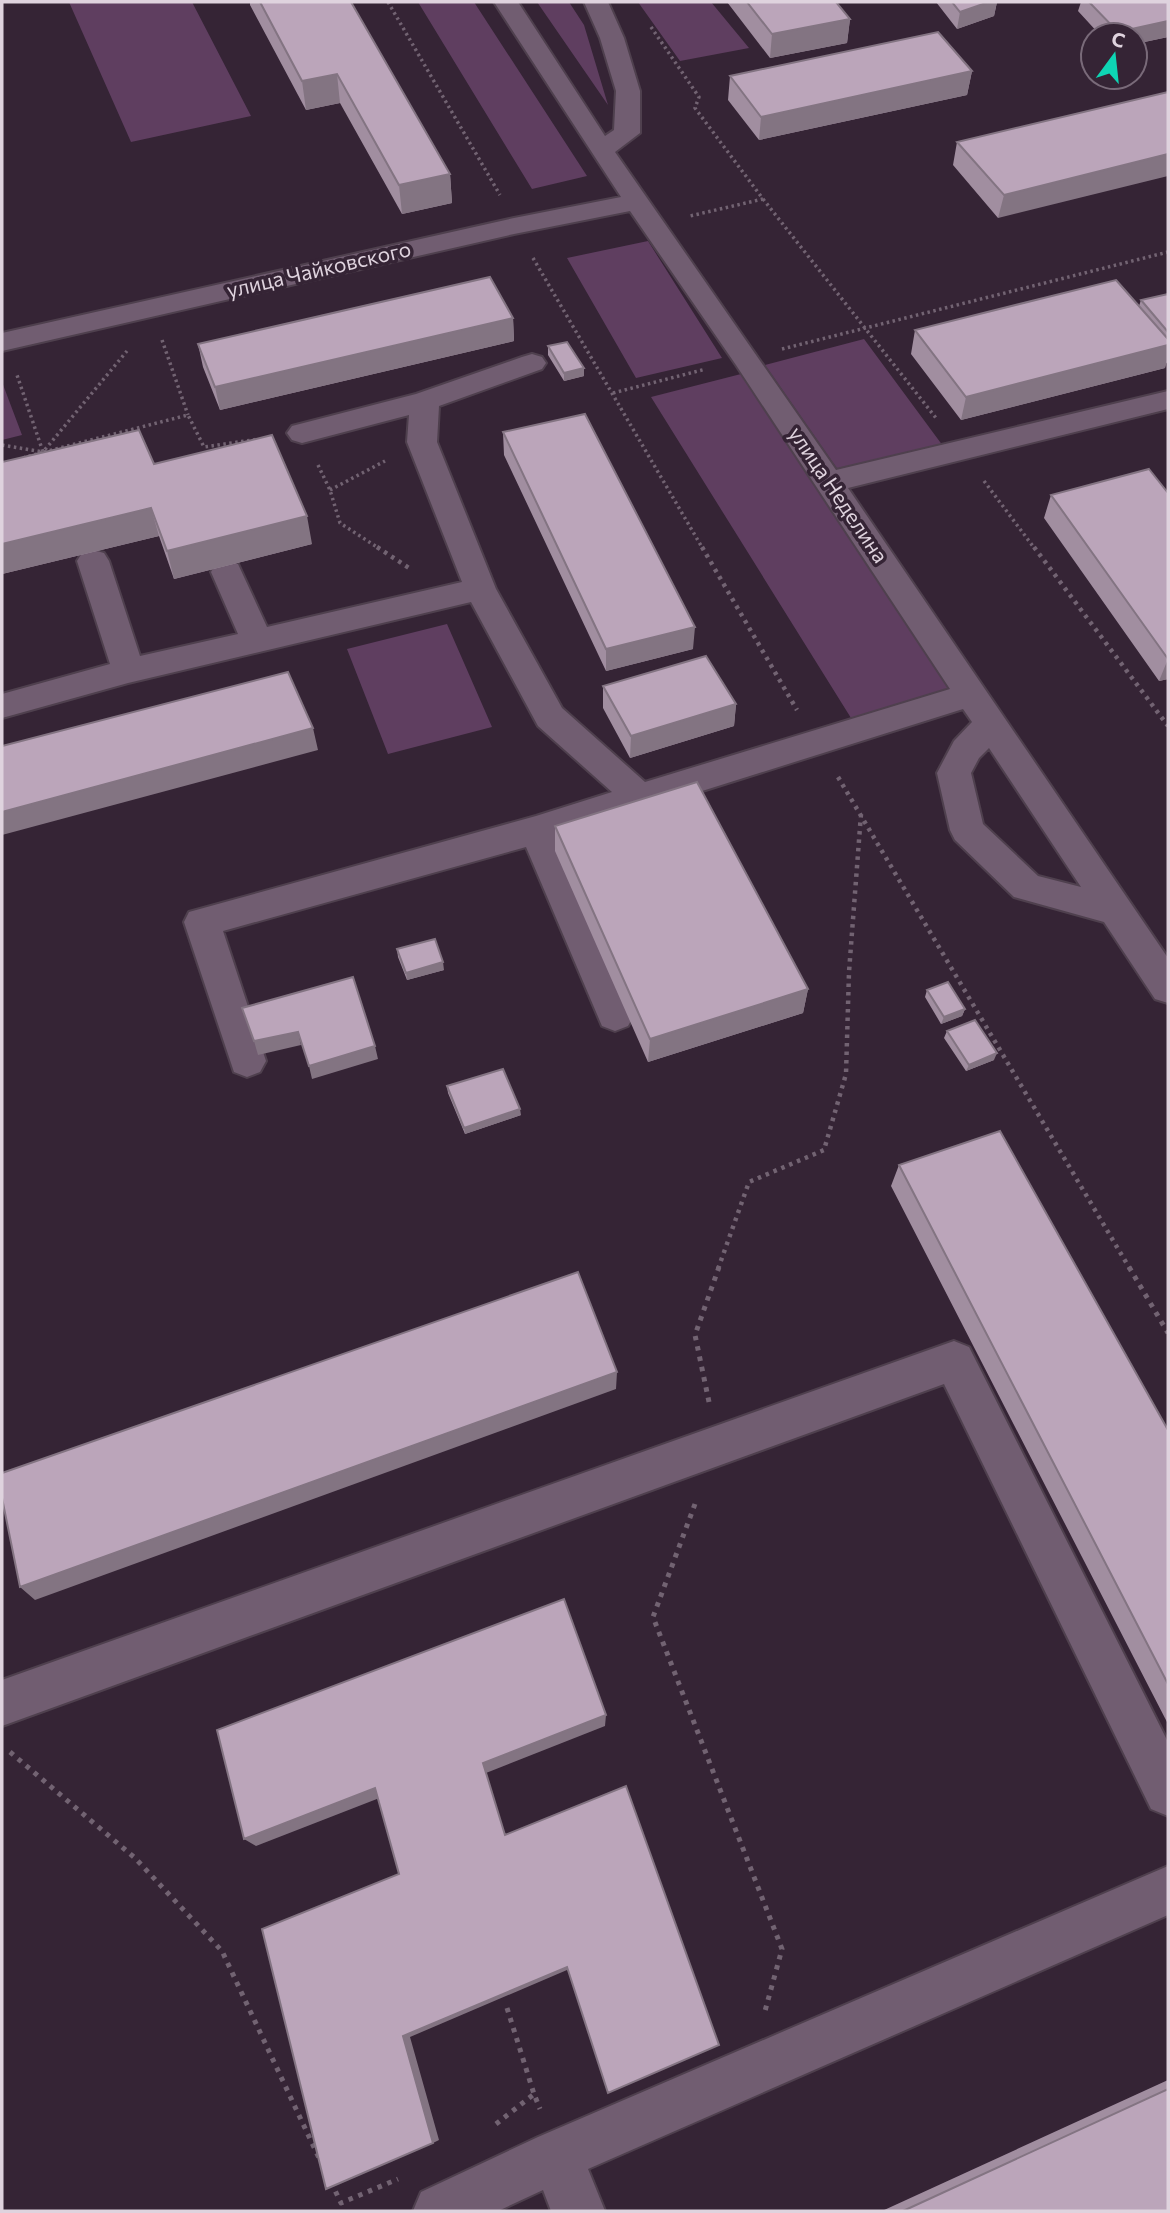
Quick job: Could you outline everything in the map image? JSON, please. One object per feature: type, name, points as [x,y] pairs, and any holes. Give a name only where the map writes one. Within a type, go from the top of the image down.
[{"type":"street","name":"улица Неделина","points":[[506,2],[601,150],[973,694],[1168,988]]},
{"type":"street","points":[[596,2],[612,38],[628,91],[627,133],[601,150]]},
{"type":"street","name":"улица Чайковского","points":[[4,341],[514,226],[645,214]]},
{"type":"street","points":[[302,433],[425,401],[532,363]]},
{"type":"street","points":[[425,401],[422,442],[466,592],[551,717],[640,798]]},
{"type":"street","points":[[829,482],[961,450],[1164,407]]},
{"type":"street","points":[[93,561],[128,671]]},
{"type":"street","points":[[228,572],[258,642]]},
{"type":"street","points":[[2,706],[128,671],[466,592]]},
{"type":"street","points":[[247,1061],[202,922],[536,830],[973,694]]},
{"type":"street","points":[[992,723],[966,750],[954,773],[967,830],[1027,887],[1117,911]]},
{"type":"street","points":[[536,830],[615,1015]]},
{"type":"street","points":[[2,1703],[954,1361],[1168,1792]]},
{"type":"street","points":[[440,2211],[557,2156],[1168,1890]]},
{"type":"street","points":[[557,2156],[578,2211]]},
{"type":"path","points":[[388,2],[507,208],[514,226],[815,741],[862,813],[1168,1333]]},
{"type":"path","points":[[645,19],[699,97],[695,108],[763,199],[961,450],[1168,726]]},
{"type":"path","points":[[645,214],[763,199]]},
{"type":"path","points":[[612,393],[1168,252]]},
{"type":"path","points":[[159,332],[188,415],[204,447],[302,433],[330,490],[340,523],[466,592]]},
{"type":"path","points":[[4,341],[43,452]]},
{"type":"path","points":[[43,452],[130,347]]},
{"type":"path","points":[[12,460],[188,415]]},
{"type":"path","points":[[330,490],[422,442]]},
{"type":"path","points":[[2,445],[43,452]]},
{"type":"path","points":[[2,1744],[135,1858],[222,1951],[323,2165]]},
{"type":"path","points":[[507,2008],[557,2156]]},
{"type":"path","points":[[493,2127],[534,2094]]},
{"type":"path","points":[[329,2178],[341,2203],[401,2178]]},
{"type":"shaded area","points":[[69,2],[192,2],[251,116],[131,142]]},
{"type":"shaded area","points":[[418,2],[474,2],[587,176],[532,189]]},
{"type":"shaded area","points":[[537,2],[569,2],[584,25],[608,105]]},
{"type":"shaded area","points":[[638,2],[711,2],[749,48],[680,61]]},
{"type":"shaded area","points":[[648,241],[722,358],[636,378],[567,258]]},
{"type":"shaded area","points":[[864,339],[943,446],[838,470],[765,365]]},
{"type":"shaded area","points":[[741,374],[952,688],[851,718],[651,397]]},
{"type":"shaded area","points":[[2,382],[22,435],[2,440]]},
{"type":"shaded area","points":[[447,624],[492,727],[388,754],[347,649]]},
{"type":"building","points":[[260,2],[351,2],[450,174],[399,185],[337,74],[302,81]]},
{"type":"building","points":[[747,2],[836,2],[850,19],[772,34]]},
{"type":"building","points":[[952,2],[989,2],[960,12]]},
{"type":"building","points":[[1089,2],[1168,2],[1168,21],[1149,25],[1149,21],[1107,21]]},
{"type":"building","points":[[938,32],[972,71],[761,117],[730,76]]},
{"type":"building","points":[[1168,92],[1168,154],[1004,195],[957,142]]},
{"type":"building","points":[[490,277],[513,318],[215,387],[198,344]]},
{"type":"building","points":[[1116,280],[1168,339],[1168,345],[966,397],[915,330]]},
{"type":"building","points":[[1168,294],[1168,332],[1141,300]]},
{"type":"building","points":[[567,342],[584,368],[564,373],[548,346]]},
{"type":"building","points":[[585,414],[695,627],[606,649],[503,432]]},
{"type":"building","points":[[139,430],[154,464],[272,435],[307,516],[167,551],[151,508],[2,544],[2,462]]},
{"type":"building","points":[[1149,469],[1168,493],[1168,659],[1051,495]]},
{"type":"building","points":[[706,656],[736,704],[631,736],[603,686]]},
{"type":"building","points":[[288,672],[313,728],[2,812],[2,746]]},
{"type":"building","points":[[697,782],[808,989],[650,1039],[555,826]]},
{"type":"building","points":[[435,939],[443,962],[406,973],[397,949]]},
{"type":"building","points":[[353,977],[375,1046],[309,1066],[298,1032],[254,1041],[242,1008]]},
{"type":"building","points":[[948,982],[965,1009],[944,1017],[927,990]]},
{"type":"building","points":[[975,1020],[997,1053],[969,1065],[947,1031]]},
{"type":"building","points":[[503,1069],[520,1109],[464,1128],[447,1086]]},
{"type":"building","points":[[1000,1131],[1168,1430],[1168,1684],[899,1165]]},
{"type":"building","points":[[578,1272],[617,1372],[20,1587],[2,1498],[2,1473]]},
{"type":"building","points":[[564,1599],[606,1715],[483,1763],[505,1835],[626,1786],[719,2045],[608,2093],[567,1967],[403,2036],[433,2143],[326,2189],[262,1929],[399,1874],[375,1788],[244,1839],[217,1730]]},
{"type":"building","points":[[1168,2089],[1168,2211],[903,2211]]}]
